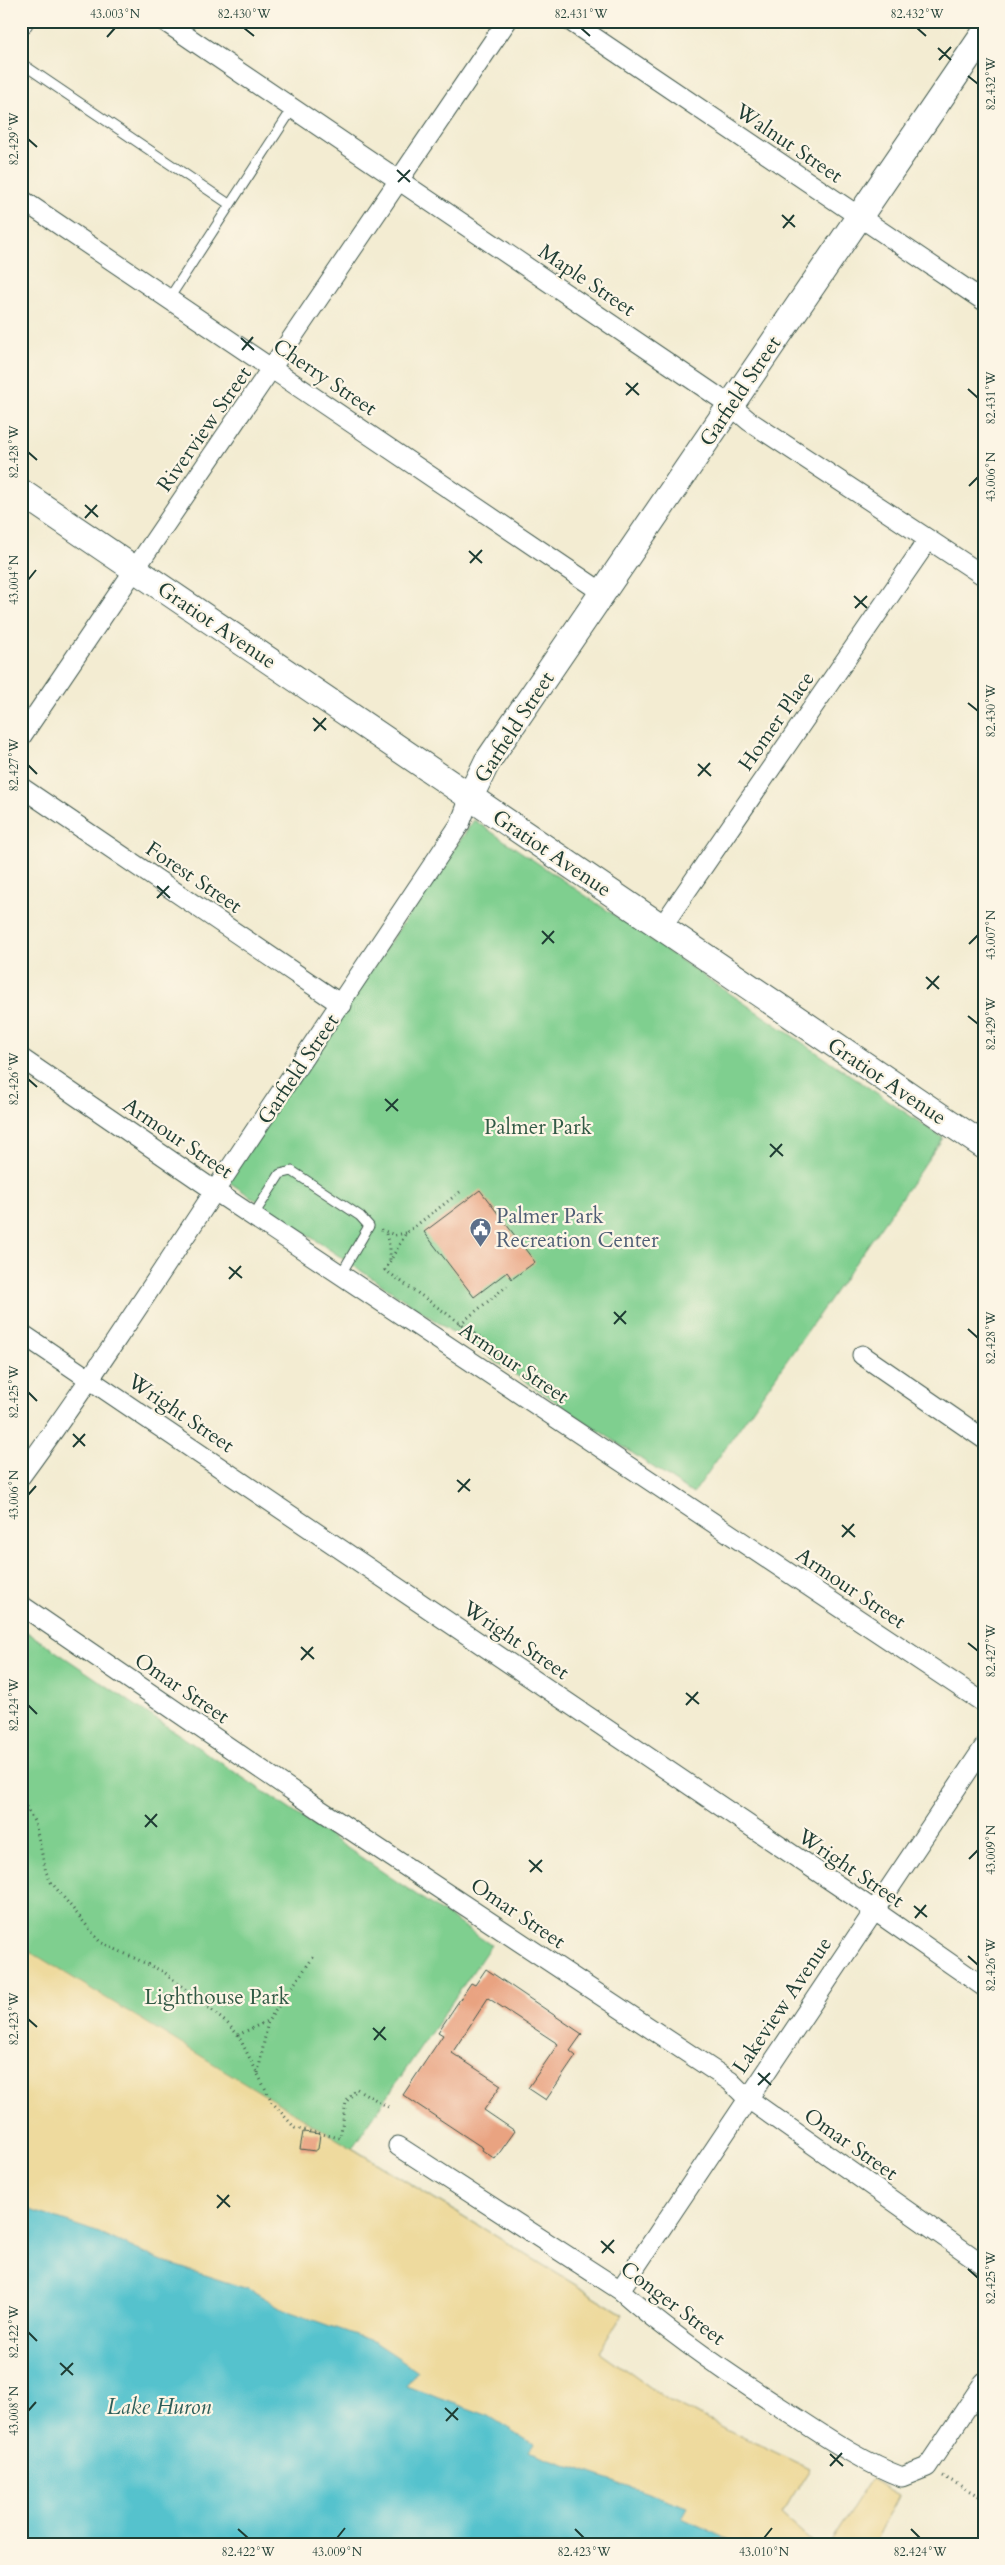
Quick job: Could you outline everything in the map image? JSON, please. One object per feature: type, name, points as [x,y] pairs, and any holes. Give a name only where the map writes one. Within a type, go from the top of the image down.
[{"type":"street","points":[[21,26],[24,21]]},
{"type":"street","name":"Maple Street","points":[[164,21],[730,405],[749,421],[984,576]]},
{"type":"street","name":"Riverview Street","points":[[21,738],[507,21]]},
{"type":"street","name":"Walnut Street","points":[[570,21],[984,301]]},
{"type":"street","name":"Garfield Street","points":[[21,1476],[91,1380],[460,824],[470,797],[487,762],[984,34]]},
{"type":"street","name":"Cherry Street","points":[[21,199],[603,593]]},
{"type":"street","name":"Gratiot Avenue","points":[[21,492],[984,1146]]},
{"type":"street","name":"Homer Place","points":[[661,928],[928,540]]},
{"type":"street","name":"Forest Street","points":[[21,787],[342,1004]]},
{"type":"street","name":"Armour Street","points":[[21,1058],[215,1191],[984,1703]]},
{"type":"street","name":"Wright Street","points":[[21,1333],[984,1987]]},
{"type":"street","points":[[862,1355],[984,1439]]},
{"type":"street","name":"Omar Street","points":[[21,1606],[319,1808],[730,2081],[747,2098],[984,2266]]},
{"type":"street","name":"Lakeview Avenue","points":[[620,2290],[984,1747]]},
{"type":"street","name":"Conger Street","points":[[398,2146],[620,2290],[651,2317],[746,2385],[842,2447],[902,2477],[927,2467],[984,2382]]},
{"type":"lane","points":[[21,63],[229,204]]},
{"type":"lane","points":[[168,300],[293,108]]},
{"type":"lane","points":[[253,1216],[280,1174],[292,1171],[360,1216],[369,1226],[341,1274]]},
{"type":"path","points":[[460,1192],[406,1233],[385,1270],[487,1342]]},
{"type":"path","points":[[369,1226],[386,1234],[406,1233]]},
{"type":"path","points":[[386,1234],[390,1248],[390,1262]]},
{"type":"path","points":[[460,1324],[507,1286]]},
{"type":"path","points":[[21,1798],[35,1823],[46,1872],[51,1882],[96,1938],[110,1948],[164,1972],[210,2009],[238,2035],[272,2102],[296,2128],[340,2138],[346,2102],[357,2089],[390,2108]]},
{"type":"path","points":[[258,2074],[268,2021],[314,1956]]},
{"type":"path","points":[[238,2035],[268,2021]]},
{"type":"green space","name":"Palmer Park","points":[[474,820],[943,1138],[693,1494],[226,1180]]},
{"type":"green space","name":"Lighthouse Park","points":[[21,1628],[491,1945],[352,2148],[623,2314],[21,2207]]},
{"type":"sand","points":[[21,1946],[623,2314],[599,2351],[671,2402],[810,2469],[781,2514],[815,2544],[679,2544],[21,2240]]},
{"type":"sand","points":[[871,2479],[899,2495],[874,2544],[829,2544]]},
{"type":"water","name":"Lake Huron","points":[[21,2207],[97,2232],[167,2263],[251,2290],[285,2310],[375,2342],[417,2370],[406,2386],[489,2416],[533,2444],[528,2451],[688,2507],[682,2518],[739,2544],[21,2544]]},
{"type":"building","name":"Palmer Park Recreation Center","points":[[480,1190],[535,1262],[512,1279],[507,1272],[474,1297],[424,1232]]},
{"type":"building","points":[[486,1969],[582,2034],[570,2051],[576,2056],[546,2100],[528,2088],[558,2044],[488,1998],[452,2053],[501,2085],[484,2110],[515,2131],[495,2159],[482,2150],[483,2148],[403,2095],[443,2035],[438,2032],[471,1983],[475,1985]]},
{"type":"building","points":[[303,2132],[320,2134],[318,2149],[315,2151],[300,2149]]},
{"type":"place","name":"Palmer Park Recreation Center","points":[[480,1247]]}]
